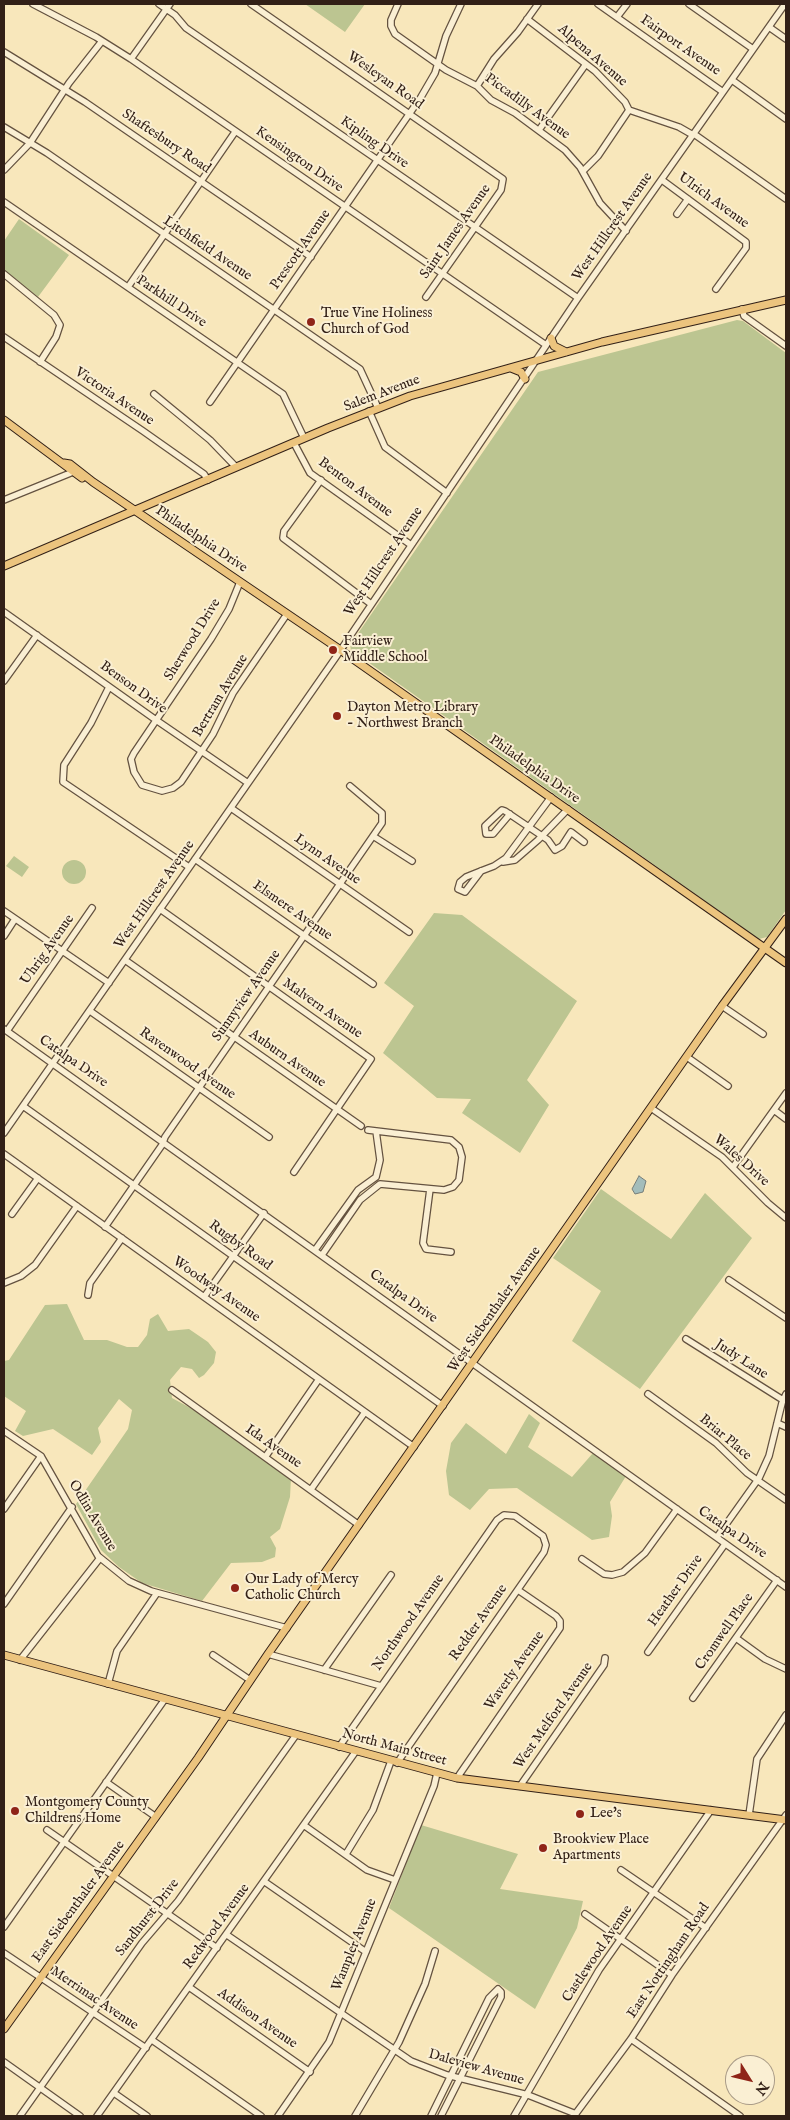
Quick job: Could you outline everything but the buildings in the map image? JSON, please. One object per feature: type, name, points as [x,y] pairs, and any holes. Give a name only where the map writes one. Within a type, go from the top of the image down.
[{"type":"main road","name":"Salem Avenue","points":[[4,566],[369,411],[446,384],[566,352],[786,300]]},
{"type":"main road","points":[[551,338],[554,346],[566,352]]},
{"type":"main road","points":[[511,368],[522,372],[524,379]]},
{"type":"main road","name":"Philadelphia Drive","points":[[4,421],[64,463],[73,472],[87,481],[93,482]]},
{"type":"main road","name":"Philadelphia Drive","points":[[64,463],[70,464],[93,482],[339,649],[786,963]]},
{"type":"main road","name":"West Siebenthaler Avenue","points":[[226,1716],[722,1006],[786,919]]},
{"type":"main road","name":"North Main Street","points":[[4,1655],[456,1778],[785,1818]]},
{"type":"main road","name":"East Siebenthaler Avenue","points":[[4,2029],[226,1716]]},
{"type":"street","name":"Kensington Drive","points":[[33,4],[102,41],[131,59],[546,345]]},
{"type":"street","name":"Kipling Drive","points":[[159,4],[168,6],[186,28],[578,298]]},
{"type":"street","name":"Wesleyan Road","points":[[251,4],[500,175],[504,181]]},
{"type":"street","name":"Piccadilly Avenue","points":[[398,4],[392,17],[391,26],[398,37],[438,65],[477,86],[491,100],[540,130],[565,150],[583,171],[600,203],[626,231]]},
{"type":"street","name":"Prescott Avenue","points":[[210,402],[410,113],[432,78],[438,65],[446,36],[461,4]]},
{"type":"street","points":[[477,86],[494,59],[538,4]]},
{"type":"street","name":"Fairport Avenue","points":[[598,4],[724,92]]},
{"type":"street","points":[[617,17],[626,4]]},
{"type":"street","points":[[689,4],[753,49]]},
{"type":"street","name":"West Hillcrest Avenue","points":[[5,1129],[24,1106],[110,983],[447,493],[578,298],[784,4]]},
{"type":"street","points":[[131,59],[168,6]]},
{"type":"street","name":"Alpena Avenue","points":[[527,20],[586,64],[625,102],[629,110]]},
{"type":"street","points":[[768,27],[786,40]]},
{"type":"street","points":[[4,170],[30,143],[64,89],[102,41]]},
{"type":"street","name":"Shaftesbury Road","points":[[4,52],[64,89],[311,258]]},
{"type":"street","points":[[540,130],[586,64]]},
{"type":"street","name":"Fairport Avenue","points":[[732,80],[786,119]]},
{"type":"street","points":[[583,171],[598,156],[629,110],[694,134],[786,199]]},
{"type":"street","name":"Litchfield Avenue","points":[[4,127],[164,234],[361,370],[378,408]]},
{"type":"street","points":[[128,287],[235,132]]},
{"type":"street","name":"Ulrich Avenue","points":[[662,180],[747,244],[716,289]]},
{"type":"street","name":"Saint James Avenue","points":[[426,297],[501,190],[504,181]]},
{"type":"street","points":[[677,214],[688,199]]},
{"type":"street","name":"Parkhill Drive","points":[[4,202],[285,396],[304,438]]},
{"type":"street","points":[[4,274],[54,315],[60,325],[56,337],[40,362]]},
{"type":"street","points":[[742,309],[744,316],[786,346]]},
{"type":"street","name":"Victoria Avenue","points":[[4,337],[143,431],[204,474],[208,480]]},
{"type":"street","points":[[154,394],[210,440],[236,467]]},
{"type":"street","points":[[369,411],[385,447],[447,493]]},
{"type":"street","name":"Benton Avenue","points":[[294,443],[305,466],[321,480],[411,545]]},
{"type":"street","points":[[4,500],[73,472]]},
{"type":"street","points":[[321,480],[284,531],[283,538],[371,604]]},
{"type":"street","name":"Sherwood Drive","points":[[173,788],[158,791],[142,785],[135,776],[131,760],[134,752],[215,632],[240,582]]},
{"type":"street","name":"Benson Drive","points":[[4,612],[248,783]]},
{"type":"street","name":"Bertram Avenue","points":[[173,788],[181,782],[202,752],[233,693],[287,614]]},
{"type":"street","points":[[4,681],[37,635]]},
{"type":"street","points":[[110,687],[95,716],[64,765],[63,782],[189,868]]},
{"type":"street","name":"Sunnyview Avenue","points":[[105,1227],[382,824],[382,813],[350,786]]},
{"type":"street","points":[[481,871],[506,858],[551,797]]},
{"type":"street","name":"Lynn Avenue","points":[[231,808],[409,932]]},
{"type":"street","points":[[500,862],[515,860],[568,809]]},
{"type":"street","points":[[510,814],[493,834],[486,834],[485,826],[499,811],[510,814],[548,840],[554,850],[562,846],[571,832],[584,842]]},
{"type":"street","points":[[373,836],[412,861]]},
{"type":"street","name":"Elsmere Avenue","points":[[195,858],[374,984]]},
{"type":"street","name":"Uhrig Avenue","points":[[5,1030],[92,908]]},
{"type":"street","name":"Malvern Avenue","points":[[160,909],[371,1060],[338,1110]]},
{"type":"street","points":[[4,911],[110,983]]},
{"type":"street","points":[[4,936],[16,919]]},
{"type":"street","name":"Auburn Avenue","points":[[125,960],[361,1126]]},
{"type":"street","points":[[722,1006],[762,1034]]},
{"type":"street","name":"Ravenwood Avenue","points":[[90,1011],[269,1137]]},
{"type":"street","name":"Catalpa Drive","points":[[5,1030],[322,1254],[786,1587]]},
{"type":"street","points":[[687,1057],[728,1086]]},
{"type":"street","points":[[733,1167],[786,1093]]},
{"type":"street","name":"Rugby Road","points":[[24,1106],[443,1406]]},
{"type":"street","name":"Wales Drive","points":[[651,1108],[733,1167],[768,1203],[786,1218]]},
{"type":"street","points":[[294,1172],[338,1110]]},
{"type":"street","points":[[774,1110],[786,1119]]},
{"type":"street","points":[[322,1254],[360,1200],[380,1184],[450,1189],[459,1180],[462,1157],[457,1144],[449,1139],[368,1130]]},
{"type":"street","points":[[316,1250],[358,1190],[376,1177],[380,1160],[376,1131]]},
{"type":"street","name":"Woodway Avenue","points":[[4,1154],[414,1447]]},
{"type":"street","points":[[376,1177],[380,1184]]},
{"type":"street","points":[[12,1214],[38,1178]]},
{"type":"street","points":[[430,1189],[423,1243],[426,1249],[451,1252]]},
{"type":"street","points":[[4,1283],[21,1276],[35,1265],[77,1206]]},
{"type":"street","points":[[204,1297],[264,1213]]},
{"type":"street","points":[[88,1295],[90,1283],[122,1238]]},
{"type":"street","points":[[729,1280],[786,1318]]},
{"type":"street","name":"Judy Lane","points":[[686,1339],[783,1400]]},
{"type":"street","points":[[266,1456],[319,1380]]},
{"type":"street","name":"Ida Avenue","points":[[172,1390],[312,1488],[359,1525]]},
{"type":"street","name":"Briar Place","points":[[648,1394],[716,1442],[757,1481],[786,1500]]},
{"type":"street","points":[[717,1537],[757,1481],[769,1456],[786,1394]]},
{"type":"street","points":[[312,1488],[365,1412]]},
{"type":"street","points":[[777,1423],[786,1427]]},
{"type":"street","name":"Odlin Avenue","points":[[4,1431],[41,1456],[100,1558],[134,1584],[287,1628]]},
{"type":"street","points":[[4,1509],[41,1456]]},
{"type":"street","points":[[4,1604],[72,1508]]},
{"type":"street","points":[[582,1559],[604,1574],[619,1574],[645,1553],[676,1509]]},
{"type":"street","name":"Redder Avenue","points":[[346,1854],[373,1810],[394,1762],[544,1552],[545,1541],[543,1536],[515,1516],[501,1516]]},
{"type":"street","name":"Northwood Avenue","points":[[338,1747],[501,1516]]},
{"type":"street","name":"Heather Drive","points":[[648,1652],[725,1544]]},
{"type":"street","points":[[20,1660],[100,1558]]},
{"type":"street","points":[[324,1670],[391,1575]]},
{"type":"street","name":"Cromwell Place","points":[[693,1698],[777,1580]]},
{"type":"street","name":"Waverly Avenue","points":[[456,1778],[560,1628],[560,1621],[556,1616],[518,1590]]},
{"type":"street","points":[[108,1684],[118,1651],[157,1592]]},
{"type":"street","points":[[736,1638],[765,1659],[786,1669]]},
{"type":"street","points":[[268,1654],[381,1686]]},
{"type":"street","points":[[213,1655],[250,1680]]},
{"type":"street","name":"West Melford Avenue","points":[[520,1786],[604,1665],[605,1658]]},
{"type":"street","points":[[4,1927],[164,1699]]},
{"type":"street","points":[[749,1815],[758,1756],[786,1715]]},
{"type":"street","name":"Sandhurst Drive","points":[[20,2116],[153,1928],[168,1914],[296,1735]]},
{"type":"street","name":"Redwood Avenue","points":[[97,2116],[305,1826],[356,1751]]},
{"type":"street","name":"Wampler Avenue","points":[[278,2116],[329,2042],[437,1773]]},
{"type":"street","points":[[106,1782],[156,1817]]},
{"type":"street","name":"Castlewood Avenue","points":[[514,2116],[528,2095],[586,1991],[620,1938],[655,1892],[711,1810]]},
{"type":"street","name":"East Nottingham Road","points":[[575,2115],[631,2039],[672,1976],[785,1818]]},
{"type":"street","points":[[305,1826],[368,1870],[395,1880]]},
{"type":"street","points":[[47,1830],[111,1877],[217,1948]]},
{"type":"street","points":[[621,1870],[706,1928]]},
{"type":"street","points":[[265,1882],[366,1952]]},
{"type":"street","points":[[585,1914],[672,1976]]},
{"type":"street","name":"Daleview Avenue","points":[[227,1934],[395,2051],[422,2066],[451,2076],[528,2095],[575,2115]]},
{"type":"street","points":[[355,2116],[395,2051],[421,1992],[435,1951]]},
{"type":"street","name":"Merrimac Avenue","points":[[4,1953],[146,2048]]},
{"type":"street","name":"Addison Avenue","points":[[189,1987],[310,2072]]},
{"type":"street","points":[[431,2116],[489,1998],[498,1989],[501,1992],[501,1997],[441,2116]]},
{"type":"street","points":[[631,2039],[740,2116]]},
{"type":"street","name":"Merrimac Avenue","points":[[152,2040],[261,2116]]},
{"type":"street","points":[[4,2062],[80,2116]]},
{"type":"street","points":[[114,2093],[147,2116]]},
{"type":"green space","points":[[305,4],[365,4],[345,32]]},
{"type":"green space","points":[[19,219],[69,255],[38,297],[4,270],[4,241]]},
{"type":"green space","points":[[737,320],[743,321],[786,353],[786,910],[767,937],[759,939],[351,650],[350,645],[538,372]]},
{"type":"green space","points":[[14,856],[29,867],[22,877],[6,866]]},
{"type":"green space","points":[[74,860],[83,863],[86,872],[83,881],[74,884],[65,881],[62,872],[65,863]]},
{"type":"green space","points":[[434,913],[462,915],[577,1001],[527,1080],[549,1105],[520,1153],[462,1113],[471,1099],[437,1098],[383,1053],[414,1006],[384,983]]},
{"type":"green space","points":[[601,1189],[671,1239],[705,1193],[752,1238],[640,1389],[572,1341],[601,1291],[553,1258]]},
{"type":"green space","points":[[67,1304],[84,1340],[107,1340],[127,1347],[138,1347],[147,1335],[150,1319],[158,1314],[168,1331],[189,1329],[208,1342],[216,1352],[214,1363],[199,1378],[192,1369],[181,1367],[170,1380],[172,1398],[198,1412],[291,1478],[290,1497],[280,1529],[270,1537],[276,1548],[275,1557],[262,1562],[231,1563],[202,1601],[142,1583],[119,1567],[101,1550],[76,1504],[128,1429],[132,1410],[119,1399],[98,1428],[101,1442],[92,1455],[53,1429],[23,1436],[15,1431],[26,1411],[4,1396],[4,1361],[9,1360],[45,1305]]},
{"type":"green space","points":[[529,1414],[540,1423],[528,1447],[572,1477],[593,1453],[626,1476],[610,1502],[612,1516],[609,1537],[592,1540],[517,1488],[489,1489],[470,1510],[449,1495],[446,1471],[451,1443],[466,1423],[506,1454]]},
{"type":"green space","points":[[421,1825],[518,1854],[500,1889],[583,1901],[577,1928],[535,2009],[389,1908]]},
{"type":"water","points":[[639,1176],[646,1181],[643,1192],[635,1194],[632,1189]]},
{"type":"place","name":"True Vine Holiness Church of God","points":[[311,322]]},
{"type":"place","name":"Fairview Middle School","points":[[333,650]]},
{"type":"place","name":"Dayton Metro Library - Northwest Branch","points":[[337,716]]},
{"type":"place","name":"Our Lady of Mercy Catholic Church","points":[[235,1588]]},
{"type":"place","name":"Montgomery County Childrens Home","points":[[15,1811]]},
{"type":"place","name":"Lee's","points":[[580,1814]]},
{"type":"place","name":"Brookview Place Apartments","points":[[543,1848]]}]
